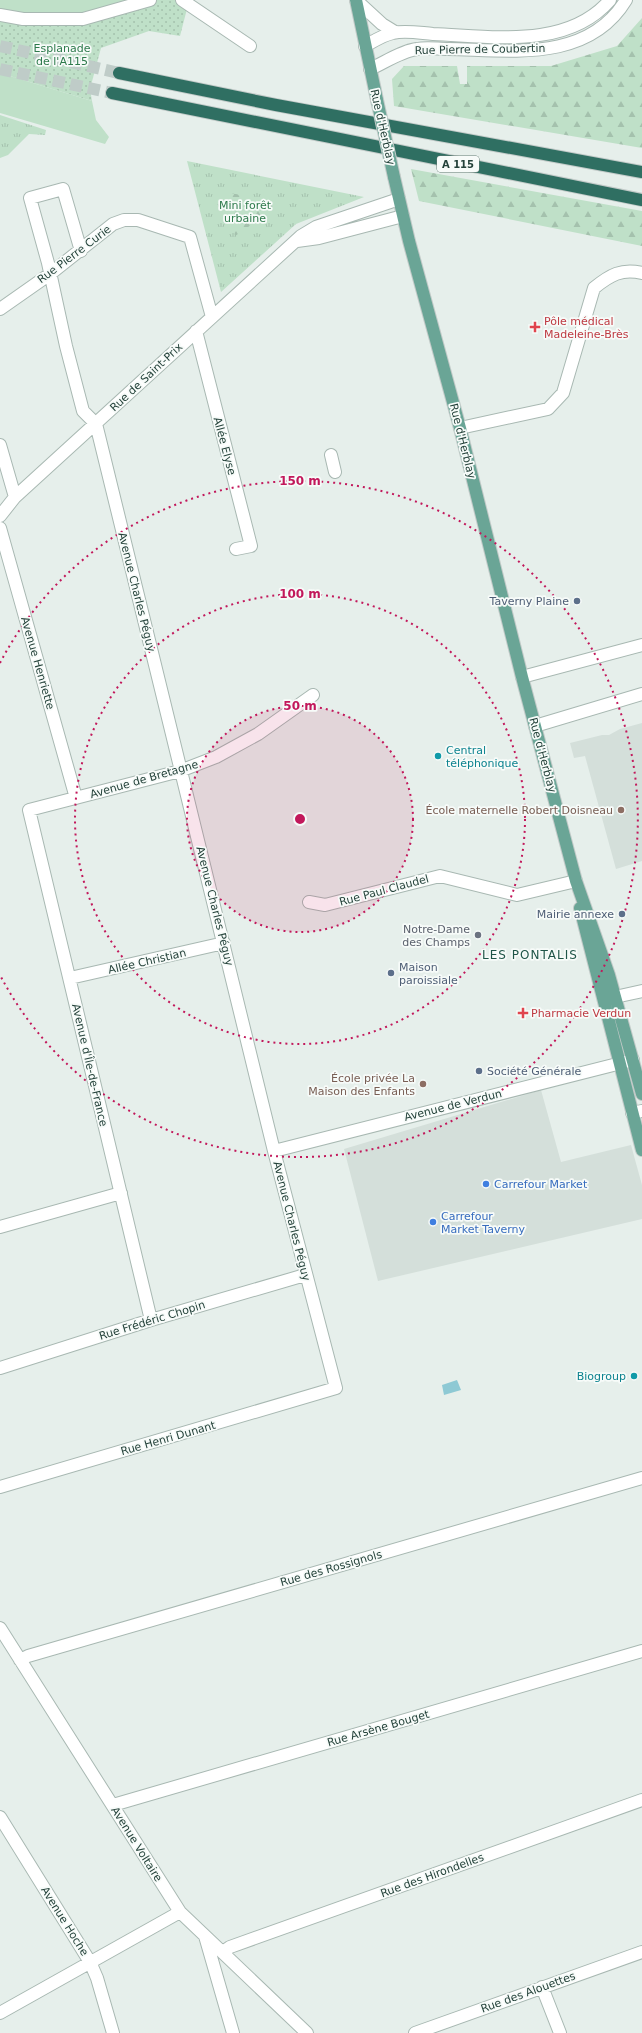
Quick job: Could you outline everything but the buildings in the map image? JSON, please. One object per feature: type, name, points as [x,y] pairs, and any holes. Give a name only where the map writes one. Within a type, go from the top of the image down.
[{"type":"highway","name":"A 115","points":[[119,73],[276,104],[642,172]]},
{"type":"highway","name":"A 115","points":[[112,93],[642,200]]},
{"type":"main road","name":"Rue d'Herblay","points":[[356,0],[399,200],[460,428],[522,677],[576,881],[586,935],[619,1064],[637,1112],[642,1150]]},
{"type":"main road","name":"Rue d'Herblay","points":[[576,881],[590,917],[615,997],[642,1094]]},
{"type":"street","points":[[0,15],[22,19],[83,19],[150,0]]},
{"type":"street","points":[[356,0],[382,24],[395,32]]},
{"type":"street","name":"Rue Pierre de Coubertin","points":[[365,46],[395,32],[512,36],[547,34],[563,30],[582,22],[595,14],[610,0]]},
{"type":"street","name":"Rue Pierre de Coubertin","points":[[370,69],[417,49],[526,50],[563,46],[601,29],[612,19],[626,0]]},
{"type":"street","points":[[185,2],[250,46]]},
{"type":"street","points":[[80,251],[63,189],[30,198],[48,263],[66,346],[83,411],[96,424]]},
{"type":"street","name":"Rue de Saint-Prix","points":[[0,516],[15,497],[296,241],[316,227],[399,200]]},
{"type":"street","points":[[296,241],[319,238],[403,216]]},
{"type":"street","name":"Rue Pierre Curie","points":[[0,309],[50,274],[113,224],[124,220],[138,220],[190,237],[212,317]]},
{"type":"street","points":[[460,428],[548,409],[563,393],[594,288],[608,277],[621,271],[632,270],[642,273]]},
{"type":"street","name":"Allée Elyse","points":[[196,331],[251,546],[236,549]]},
{"type":"street","name":"Avenue Charles Péguy","points":[[96,424],[274,1151],[305,1275],[336,1388]]},
{"type":"street","points":[[0,444],[15,497]]},
{"type":"street","points":[[331,455],[335,472]]},
{"type":"street","name":"Avenue Henriette","points":[[0,528],[76,798]]},
{"type":"street","points":[[522,677],[642,645]]},
{"type":"street","points":[[535,726],[642,694]]},
{"type":"street","name":"Avenue de Bretagne","points":[[29,810],[180,771],[216,757],[258,734],[313,695]]},
{"type":"street","name":"Avenue d'Île-de-France","points":[[29,810],[151,1320]]},
{"type":"street","name":"Rue Paul Claudel","points":[[309,902],[325,905],[440,876],[517,895],[576,881]]},
{"type":"street","name":"Allée Christian","points":[[70,978],[224,943]]},
{"type":"street","points":[[615,997],[642,991]]},
{"type":"street","name":"Avenue de Verdun","points":[[274,1151],[633,1060]]},
{"type":"street","points":[[0,1227],[121,1193]]},
{"type":"street","name":"Rue Frédéric Chopin","points":[[0,1368],[151,1320],[305,1275]]},
{"type":"street","name":"Rue Henri Dunant","points":[[0,1487],[336,1388]]},
{"type":"street","name":"Rue des Rossignols","points":[[20,1660],[28,1656],[642,1478]]},
{"type":"street","name":"Avenue Voltaire","points":[[0,1628],[180,1912],[307,2033]]},
{"type":"street","name":"Rue Arsène Bouget","points":[[113,1805],[642,1650]]},
{"type":"street","name":"Rue des Hirondelles","points":[[223,1952],[230,1947],[642,1800]]},
{"type":"street","name":"Avenue Hoche","points":[[0,1817],[90,1962],[97,1978],[113,2033]]},
{"type":"street","points":[[0,2013],[180,1912]]},
{"type":"street","points":[[204,1935],[233,2033]]},
{"type":"street","name":"Rue des Alouettes","points":[[415,2033],[642,1952]]},
{"type":"street","points":[[542,1987],[560,2033]]},
{"type":"shaded area","name":"École maternelle Robert Doisneau","points":[[642,723],[642,861],[616,869],[585,756],[574,758],[570,743],[602,735],[609,735],[620,729]]},
{"type":"shaded area","points":[[541,1090],[561,1162],[631,1145],[642,1185],[642,1219],[378,1281],[344,1149]]},
{"type":"green space","points":[[0,0],[150,0],[83,19],[0,15]]},
{"type":"green space","name":"Esplanade de l'A115","points":[[150,0],[182,0],[188,5],[180,36],[149,31],[101,48],[90,89],[92,101],[0,73],[0,15]]},
{"type":"green space","points":[[642,18],[642,148],[394,106],[392,79],[404,66],[457,66],[460,84],[467,84],[467,66],[551,66],[617,46]]},
{"type":"green space","points":[[0,73],[92,101],[96,120],[109,137],[105,144],[0,113]]},
{"type":"green space","points":[[0,115],[46,130],[45,135],[29,134],[8,155],[0,158]]},
{"type":"green space","points":[[187,161],[364,197],[296,224],[221,292]]},
{"type":"green space","points":[[411,169],[642,211],[642,246],[419,201]]},
{"type":"green space","name":"Mini forêt urbaine","points":[[225,192],[272,201],[277,207],[235,236]]},
{"type":"water","points":[[457,1380],[461,1390],[444,1395],[442,1385]]},
{"type":"tunnel","points":[[0,46],[119,73]]},
{"type":"tunnel","points":[[0,69],[112,93]]},
{"type":"place","name":"Pôle médical Madeleine-Brès","points":[[535,327]]},
{"type":"place","name":"Taverny Plaine","points":[[577,601]]},
{"type":"place","name":"Central téléphonique","points":[[438,756]]},
{"type":"place","name":"École maternelle Robert Doisneau","points":[[621,810]]},
{"type":"place","name":"Mairie annexe","points":[[622,914]]},
{"type":"place","name":"Notre-Dame des Champs","points":[[478,935]]},
{"type":"place","name":"Maison paroissiale","points":[[391,973]]},
{"type":"place","name":"Pharmacie Verdun","points":[[523,1013]]},
{"type":"place","name":"Société Générale","points":[[479,1071]]},
{"type":"place","name":"École privée La Maison des Enfants","points":[[423,1084]]},
{"type":"place","name":"Carrefour Market","points":[[486,1184]]},
{"type":"place","name":"Carrefour Market Taverny","points":[[433,1222]]},
{"type":"place","name":"Biogroup","points":[[634,1376]]},
{"type":"district","name":"LES PONTALIS","points":[[530,955]]}]
